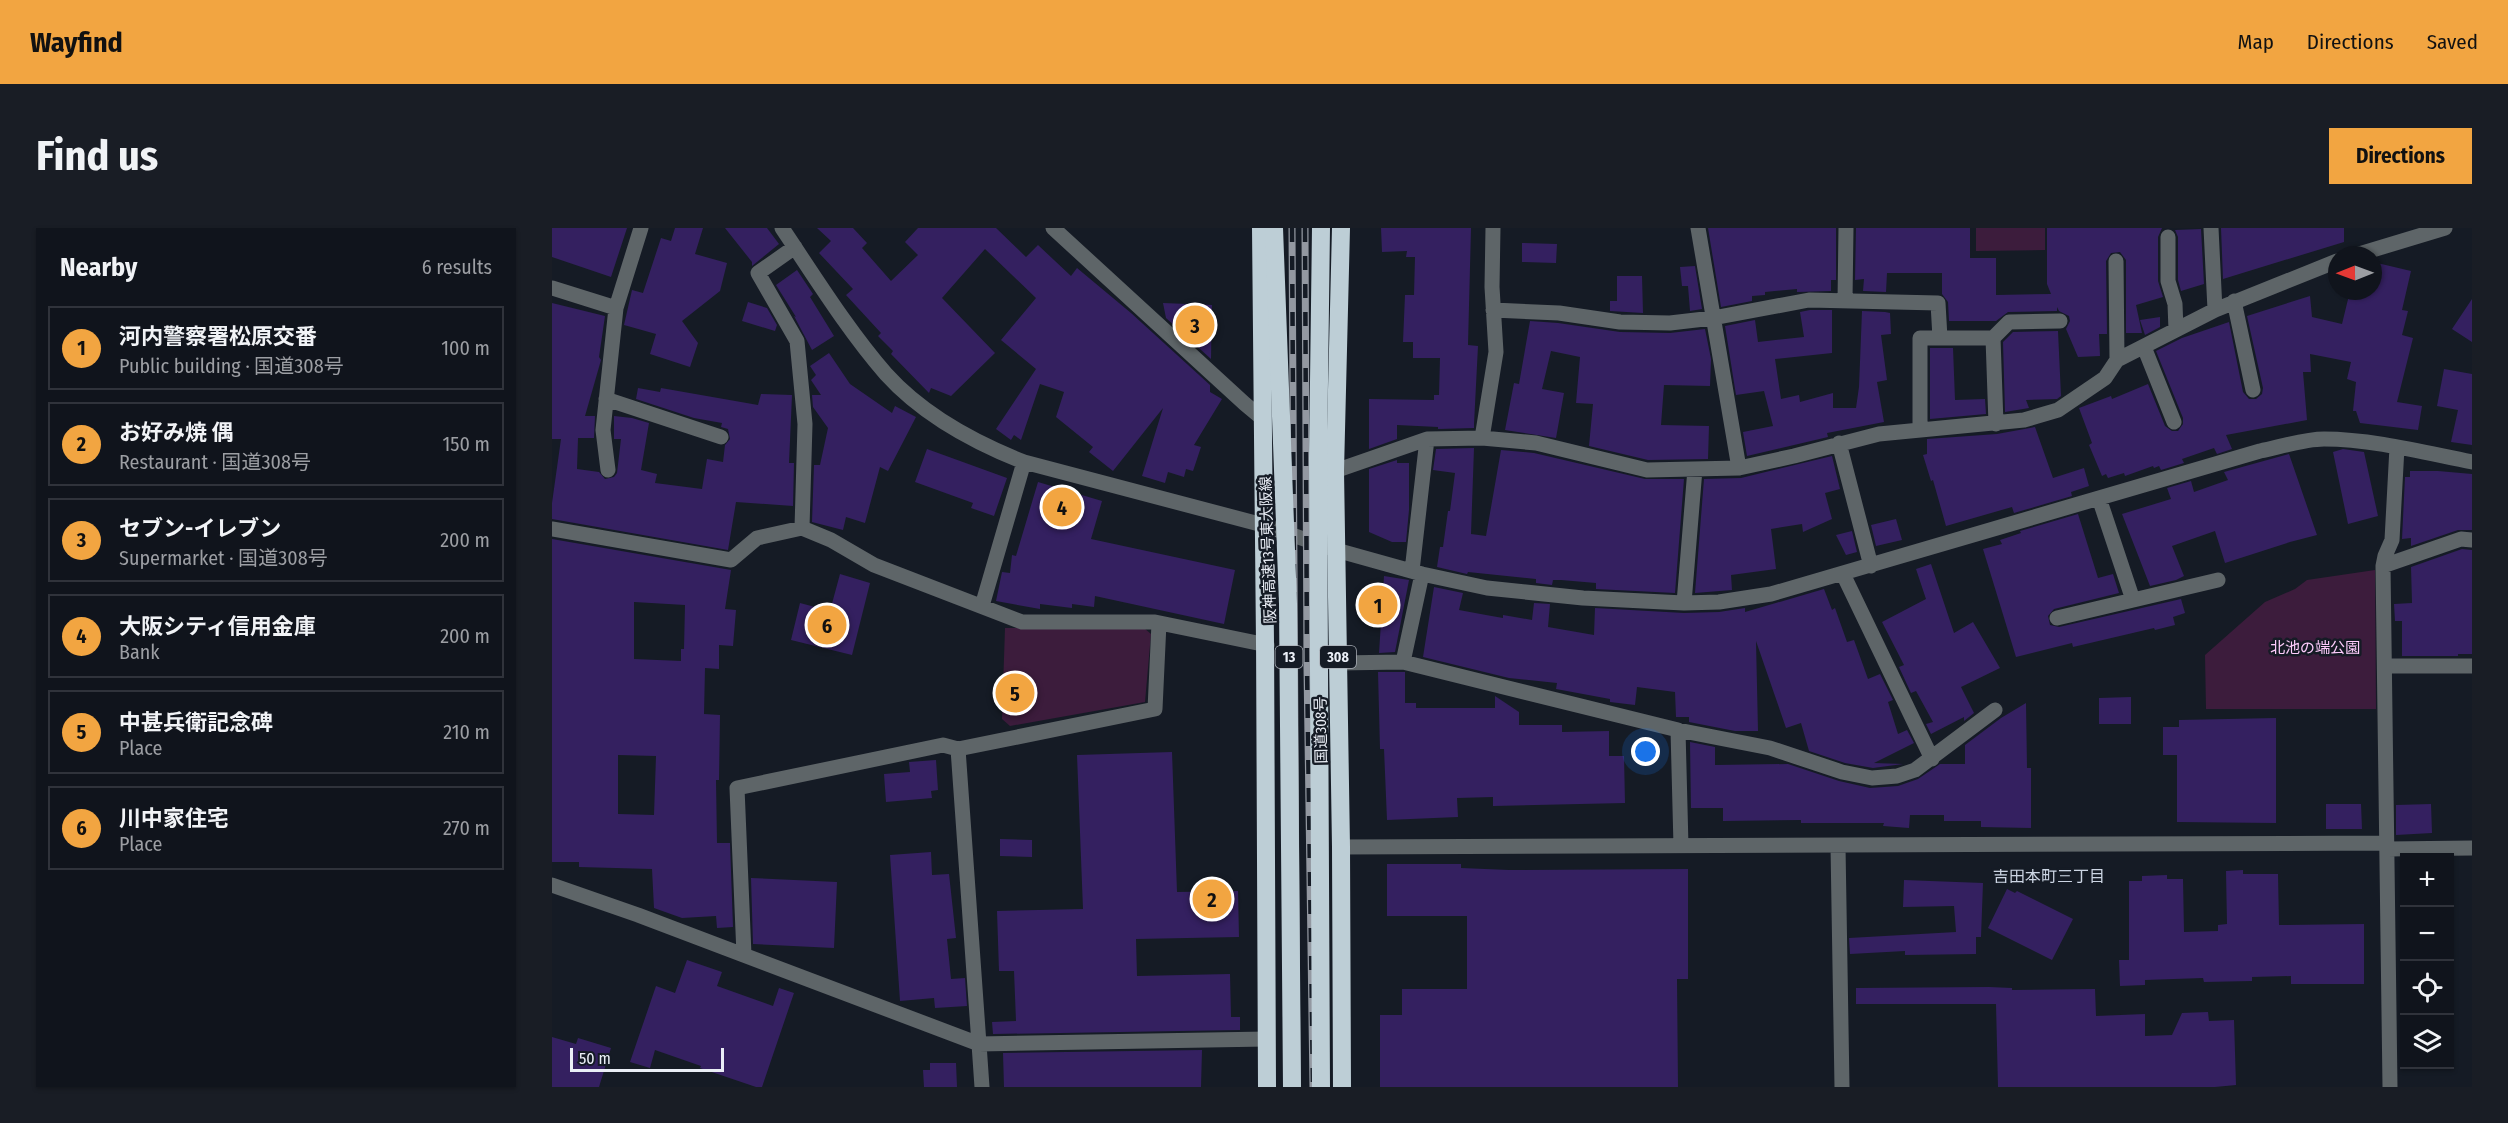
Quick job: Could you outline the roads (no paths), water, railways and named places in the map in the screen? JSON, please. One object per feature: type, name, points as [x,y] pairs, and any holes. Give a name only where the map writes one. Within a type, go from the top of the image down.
[{"type":"highway","points":[[1262,228],[1263,525],[1267,645],[1267,1087]]},
{"type":"highway","name":"阪神高速13号東大阪線","points":[[1274,228],[1288,604],[1292,1087]]},
{"type":"highway","name":"13","points":[[1321,228],[1318,459],[1321,1087]]},
{"type":"highway","name":"国道308号","points":[[1341,228],[1335,471],[1342,1087]]},
{"type":"street","points":[[608,470],[603,430],[616,308],[641,228]]},
{"type":"street","points":[[782,228],[855,335],[886,374],[915,401],[948,425],[986,447],[1024,462],[1263,525],[1336,550],[1417,573],[1487,588],[1582,598],[1684,603],[1719,602],[1771,594],[2260,451],[2323,439],[2397,447],[2472,462]]},
{"type":"street","points":[[1053,228],[1263,419]]},
{"type":"street","points":[[1482,438],[1496,352],[1493,310],[1493,228]]},
{"type":"street","points":[[1698,228],[1738,468]]},
{"type":"street","points":[[1845,301],[1846,228]]},
{"type":"street","points":[[2211,228],[2215,310]]},
{"type":"street","points":[[2374,246],[2400,234],[2445,228]]},
{"type":"street","points":[[2168,237],[2168,281],[2175,304],[2176,330]]},
{"type":"street","points":[[795,247],[758,273],[797,341],[805,424],[802,528]]},
{"type":"street","points":[[2116,261],[2117,360]]},
{"type":"street","points":[[1335,471],[1427,439],[1482,438],[1536,443],[1647,470],[1738,468],[1879,434],[1996,424],[2058,410],[2105,378],[2117,360],[2234,301],[2328,264]]},
{"type":"street","points":[[552,288],[616,308]]},
{"type":"street","points":[[1493,310],[1559,313],[1620,322],[1670,322],[1713,318],[1809,300],[1938,303],[1940,338]]},
{"type":"street","points":[[2234,301],[2253,390]]},
{"type":"street","points":[[1920,430],[1920,338],[1993,338],[2009,322],[2060,321]]},
{"type":"street","points":[[1993,338],[1996,424]]},
{"type":"street","points":[[2144,347],[2174,422]]},
{"type":"street","points":[[606,399],[720,437]]},
{"type":"street","points":[[1403,662],[1417,573],[1427,439]]},
{"type":"street","points":[[1839,443],[1871,566]]},
{"type":"street","points":[[2390,1087],[2383,566],[2392,540],[2397,447]]},
{"type":"street","points":[[982,606],[1024,462]]},
{"type":"street","points":[[1684,603],[1695,469]]},
{"type":"street","points":[[2099,498],[2133,600]]},
{"type":"street","points":[[552,529],[731,560],[757,538],[802,528],[831,540],[874,565],[1022,622],[1159,623],[1267,645]]},
{"type":"street","points":[[2383,566],[2461,539],[2472,540]]},
{"type":"street","points":[[1844,574],[1932,759]]},
{"type":"street","points":[[2056,618],[2218,580]]},
{"type":"street","points":[[744,955],[736,788],[943,745],[958,749],[1155,710],[1159,623]]},
{"type":"street","points":[[1338,663],[1403,662],[1678,730],[1770,748],[1842,772],[1872,778],[1915,770],[1995,710]]},
{"type":"street","points":[[2385,666],[2472,666]]},
{"type":"street","points":[[1678,730],[1681,846]]},
{"type":"street","points":[[958,749],[982,1087]]},
{"type":"street","points":[[1838,846],[1842,1087]]},
{"type":"street","points":[[1341,847],[2387,846],[2472,848]]},
{"type":"street","points":[[552,885],[979,1044],[1267,1039]]},
{"type":"railway","points":[[1292,228],[1297,1087]]},
{"type":"railway","points":[[1305,228],[1307,667],[1313,1087]]},
{"type":"place","name":"セブン-イレブン","points":[[1195,325]]},
{"type":"place","name":"大阪シティ信用金庫","points":[[1062,507]]},
{"type":"place","name":"河内警察署松原交番","points":[[1378,605]]},
{"type":"place","name":"川中家住宅","points":[[827,625]]},
{"type":"place","name":"中甚兵衛記念碑","points":[[1015,693]]},
{"type":"place","name":"お好み焼 偶","points":[[1212,899]]},
{"type":"district","name":"吉田本町三丁目","points":[[2049,876]]},
{"type":"park label","name":"北池の端公園","points":[[2315,648]]}]
